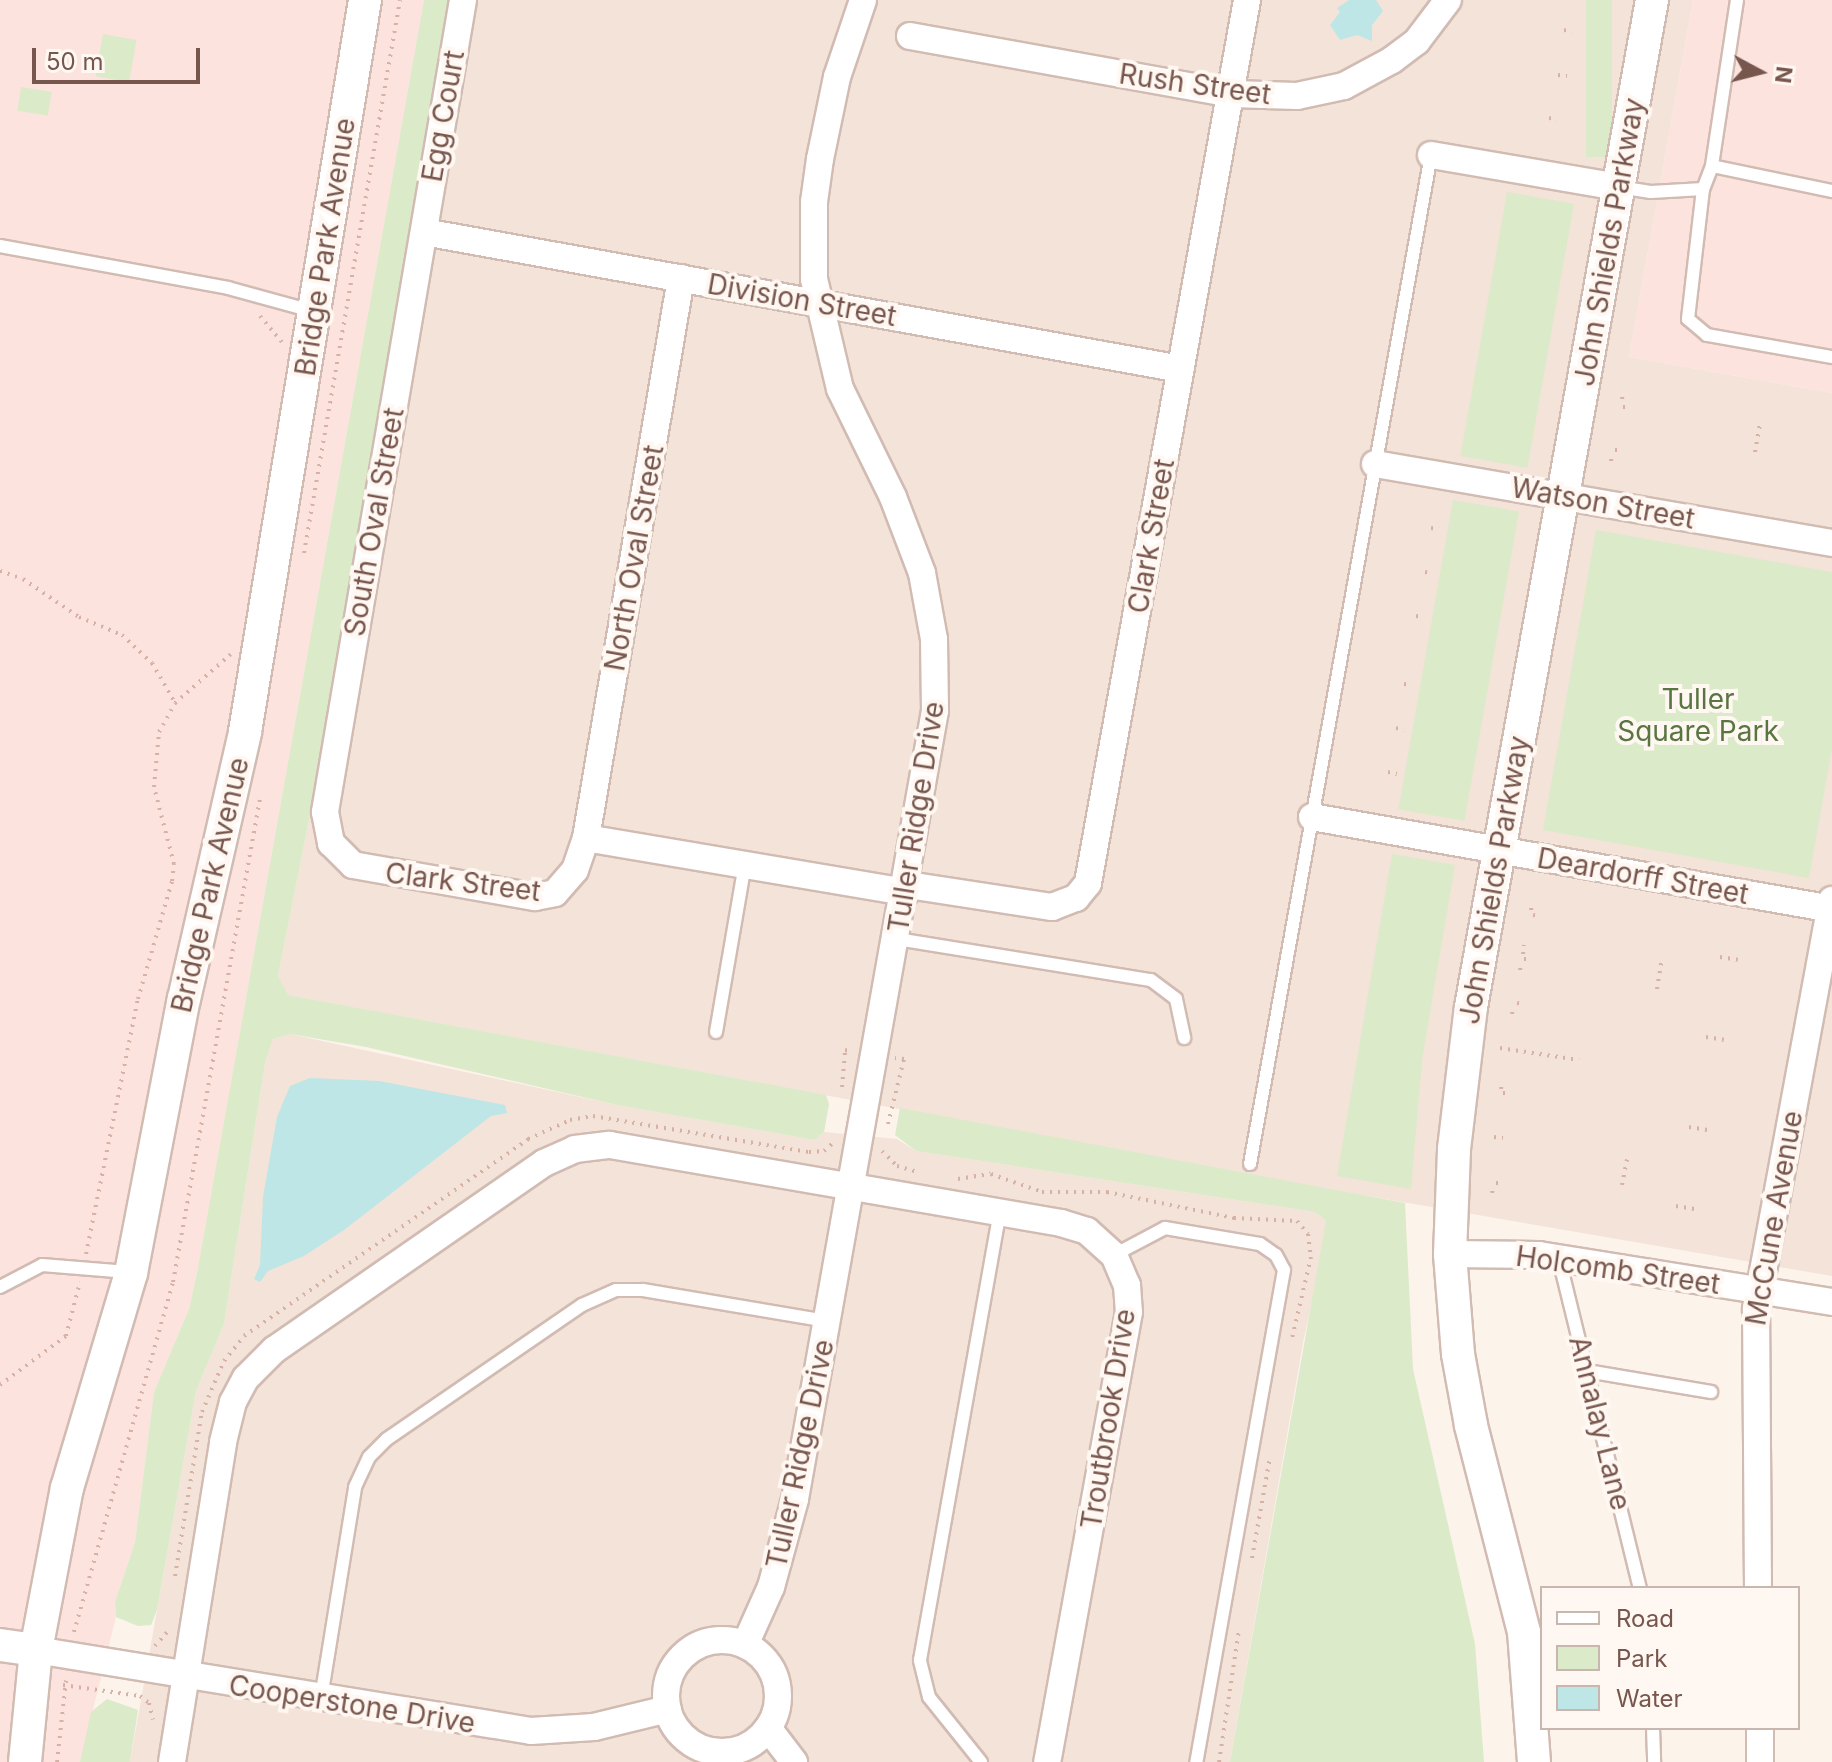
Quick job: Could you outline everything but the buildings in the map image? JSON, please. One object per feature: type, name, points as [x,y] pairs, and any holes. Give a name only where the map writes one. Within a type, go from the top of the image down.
[{"type":"street","name":"Bridge Park Avenue","points":[[25,1762],[34,1665],[67,1488],[131,1273],[184,999],[245,732],[365,0]]},
{"type":"street","name":"Egg Court","points":[[424,232],[463,0]]},
{"type":"street","name":"Tuller Ridge Drive","points":[[745,1645],[788,1530],[933,733],[933,626],[912,541],[840,389],[817,302],[812,240],[818,172],[837,77],[863,0]]},
{"type":"street","name":"Clark Street","points":[[325,812],[331,843],[353,865],[535,897],[550,895],[565,885],[586,838],[907,888],[1052,907],[1076,898],[1088,883],[1247,0]]},
{"type":"street","name":"Rush Street","points":[[910,36],[1232,94],[1313,95],[1361,79],[1417,41],[1448,0]]},
{"type":"street","name":"John Shields Parkway","points":[[1534,1762],[1524,1632],[1466,1401],[1450,1254],[1460,1090],[1652,0]]},
{"type":"street","points":[[1431,155],[1619,187]]},
{"type":"street","name":"Division Street","points":[[424,232],[1181,369]]},
{"type":"street","name":"South Oval Street","points":[[325,812],[424,232]]},
{"type":"street","name":"North Oval Street","points":[[586,838],[681,278]]},
{"type":"street","name":"Watson Street","points":[[1375,464],[1832,543]]},
{"type":"street","name":"Deardorff Street","points":[[1312,817],[1832,906]]},
{"type":"street","name":"McCune Avenue","points":[[1758,1586],[1758,1292],[1832,906]]},
{"type":"street","points":[[172,1762],[228,1415],[246,1378],[274,1350],[544,1163],[575,1149],[635,1148],[1075,1226],[1114,1255]]},
{"type":"street","name":"Holcomb Street","points":[[1450,1254],[1559,1259],[1832,1302]]},
{"type":"street","name":"Troutbrook Drive","points":[[1047,1762],[1129,1312],[1127,1285],[1114,1255]]},
{"type":"street","points":[[710,1641],[745,1645],[765,1660],[777,1683],[777,1709],[768,1728],[747,1755],[695,1745],[681,1734],[668,1709],[671,1674],[686,1654],[710,1641]]},
{"type":"street","points":[[0,1645],[34,1665]]},
{"type":"street","name":"Cooperstone Drive","points":[[34,1665],[187,1677],[531,1731],[594,1727],[668,1709]]},
{"type":"street","points":[[768,1728],[794,1762]]},
{"type":"street","points":[[1760,1730],[1760,1762]]},
{"type":"lane","points":[[1737,0],[1712,166],[1703,189],[1687,309],[1692,326],[1707,335],[1832,357]]},
{"type":"lane","points":[[1250,1164],[1431,155]]},
{"type":"lane","points":[[1712,166],[1832,191]]},
{"type":"lane","points":[[1619,187],[1651,192],[1703,189]]},
{"type":"lane","points":[[0,246],[242,292],[315,312]]},
{"type":"lane","points":[[716,1032],[745,864]]},
{"type":"lane","points":[[897,939],[1151,980],[1176,999],[1184,1038]]},
{"type":"lane","points":[[981,1762],[929,1697],[920,1660],[1001,1212]]},
{"type":"lane","points":[[1114,1255],[1165,1228],[1260,1244],[1276,1255],[1284,1270],[1196,1762]]},
{"type":"lane","name":"Annalay Lane","points":[[1559,1259],[1640,1586]]},
{"type":"lane","points":[[0,1287],[42,1265],[83,1266],[131,1273]]},
{"type":"lane","points":[[321,1699],[355,1487],[369,1457],[387,1439],[582,1305],[616,1290],[827,1321]]},
{"type":"lane","points":[[1587,1371],[1711,1392]]},
{"type":"lane","points":[[1653,1730],[1654,1762]]},
{"type":"path","points":[[1564,30],[1572,32]]},
{"type":"path","points":[[1558,75],[1567,76]]},
{"type":"path","points":[[1549,118],[1557,120]]},
{"type":"path","points":[[242,292],[246,305],[277,332],[286,350]]},
{"type":"path","points":[[1622,399],[1623,392]]},
{"type":"path","points":[[1755,452],[1760,425]]},
{"type":"path","points":[[1431,528],[1439,529]]},
{"type":"path","points":[[0,571],[23,579],[79,617],[122,635],[152,663],[175,703]]},
{"type":"path","points":[[1425,572],[1432,574]]},
{"type":"path","points":[[1416,616],[1424,617]]},
{"type":"path","points":[[0,1385],[66,1336],[141,987],[172,881],[174,864],[154,787],[159,732],[175,703],[240,645]]},
{"type":"path","points":[[1404,684],[1412,685]]},
{"type":"path","points":[[1396,728],[1404,730]]},
{"type":"path","points":[[1388,772],[1397,774]]},
{"type":"path","points":[[1532,903],[1533,914]]},
{"type":"path","points":[[1523,961],[1524,945]]},
{"type":"path","points":[[1720,957],[1738,960]]},
{"type":"path","points":[[1657,989],[1662,958]]},
{"type":"path","points":[[1706,1037],[1724,1040]]},
{"type":"path","points":[[1500,1048],[1579,1060]]},
{"type":"path","points":[[840,1100],[845,1050],[904,1059],[884,1134]]},
{"type":"path","points":[[1502,1082],[1504,1092]]},
{"type":"path","points":[[174,1584],[202,1412],[224,1361],[244,1336],[490,1164],[528,1139],[570,1120],[593,1116],[815,1153],[829,1148],[836,1134]]},
{"type":"path","points":[[1689,1127],[1708,1130]]},
{"type":"path","points":[[1494,1137],[1503,1138]]},
{"type":"path","points":[[882,1141],[884,1154],[894,1164],[933,1175]]},
{"type":"path","points":[[1622,1185],[1627,1159]]},
{"type":"path","points":[[949,1179],[988,1173],[1042,1192],[1107,1192],[1234,1218],[1294,1220],[1307,1232],[1311,1253],[1290,1346]]},
{"type":"path","points":[[1676,1206],[1695,1209]]},
{"type":"path","points":[[1251,1564],[1273,1444]]},
{"type":"path","points":[[1219,1762],[1241,1620]]},
{"type":"path","points":[[148,1646],[161,1642],[167,1629]]},
{"type":"path","points":[[34,1665],[137,1695],[149,1703]]},
{"type":"path","points":[[149,1703],[160,1695]]},
{"type":"path","points":[[149,1703],[152,1733]]},
{"type":"shaded area","points":[[0,0],[424,0],[197,1273],[189,1309],[154,1392],[135,1542],[115,1602],[116,1617],[80,1762],[0,1762]]},
{"type":"shaded area","points":[[448,0],[1693,0],[1629,357],[1832,393],[1832,1276],[1356,1194],[287,995],[278,976],[321,759]]},
{"type":"shaded area","points":[[1693,0],[1832,0],[1832,393],[1629,357]]},
{"type":"shaded area","points":[[290,1034],[617,1105],[815,1140],[824,1132],[897,1139],[916,1151],[1315,1212],[1326,1221],[1327,1234],[1303,1343],[1230,1762],[130,1762],[196,1391],[224,1324],[265,1063],[273,1039]]},
{"type":"green space","points":[[424,0],[448,0],[321,759],[278,976],[288,995],[826,1095],[829,1104],[824,1132],[815,1140],[617,1105],[366,1047],[290,1034],[273,1039],[265,1063],[224,1324],[196,1391],[157,1610],[151,1625],[138,1626],[116,1617],[115,1602],[135,1542],[154,1392],[189,1309],[197,1273]]},
{"type":"green space","points":[[1586,0],[1612,0],[1612,157],[1586,157]]},
{"type":"green space","points":[[103,34],[136,40],[129,82],[96,76]]},
{"type":"green space","points":[[21,87],[52,92],[48,116],[17,111]]},
{"type":"green space","points":[[1507,192],[1574,204],[1527,468],[1460,456]]},
{"type":"green space","points":[[1453,500],[1519,512],[1464,821],[1398,809]]},
{"type":"green space","name":"Tuller Square Park","points":[[1596,530],[1832,572],[1832,748],[1809,878],[1543,830]]},
{"type":"green space","points":[[1392,854],[1455,865],[1422,1060],[1411,1189],[1337,1176]]},
{"type":"green space","points":[[900,1108],[1405,1203],[1413,1369],[1475,1644],[1484,1762],[1230,1762],[1326,1221],[1315,1212],[916,1151],[895,1135]]},
{"type":"green space","points":[[107,1699],[138,1710],[130,1762],[80,1762],[91,1712]]},
{"type":"water","points":[[1349,0],[1376,0],[1383,11],[1372,25],[1372,41],[1357,35],[1340,40],[1330,25],[1340,12],[1337,8]]},
{"type":"water","points":[[310,1078],[379,1081],[505,1105],[507,1113],[491,1116],[344,1230],[304,1256],[268,1271],[260,1282],[254,1279],[260,1265],[263,1197],[277,1117],[290,1086]]}]
